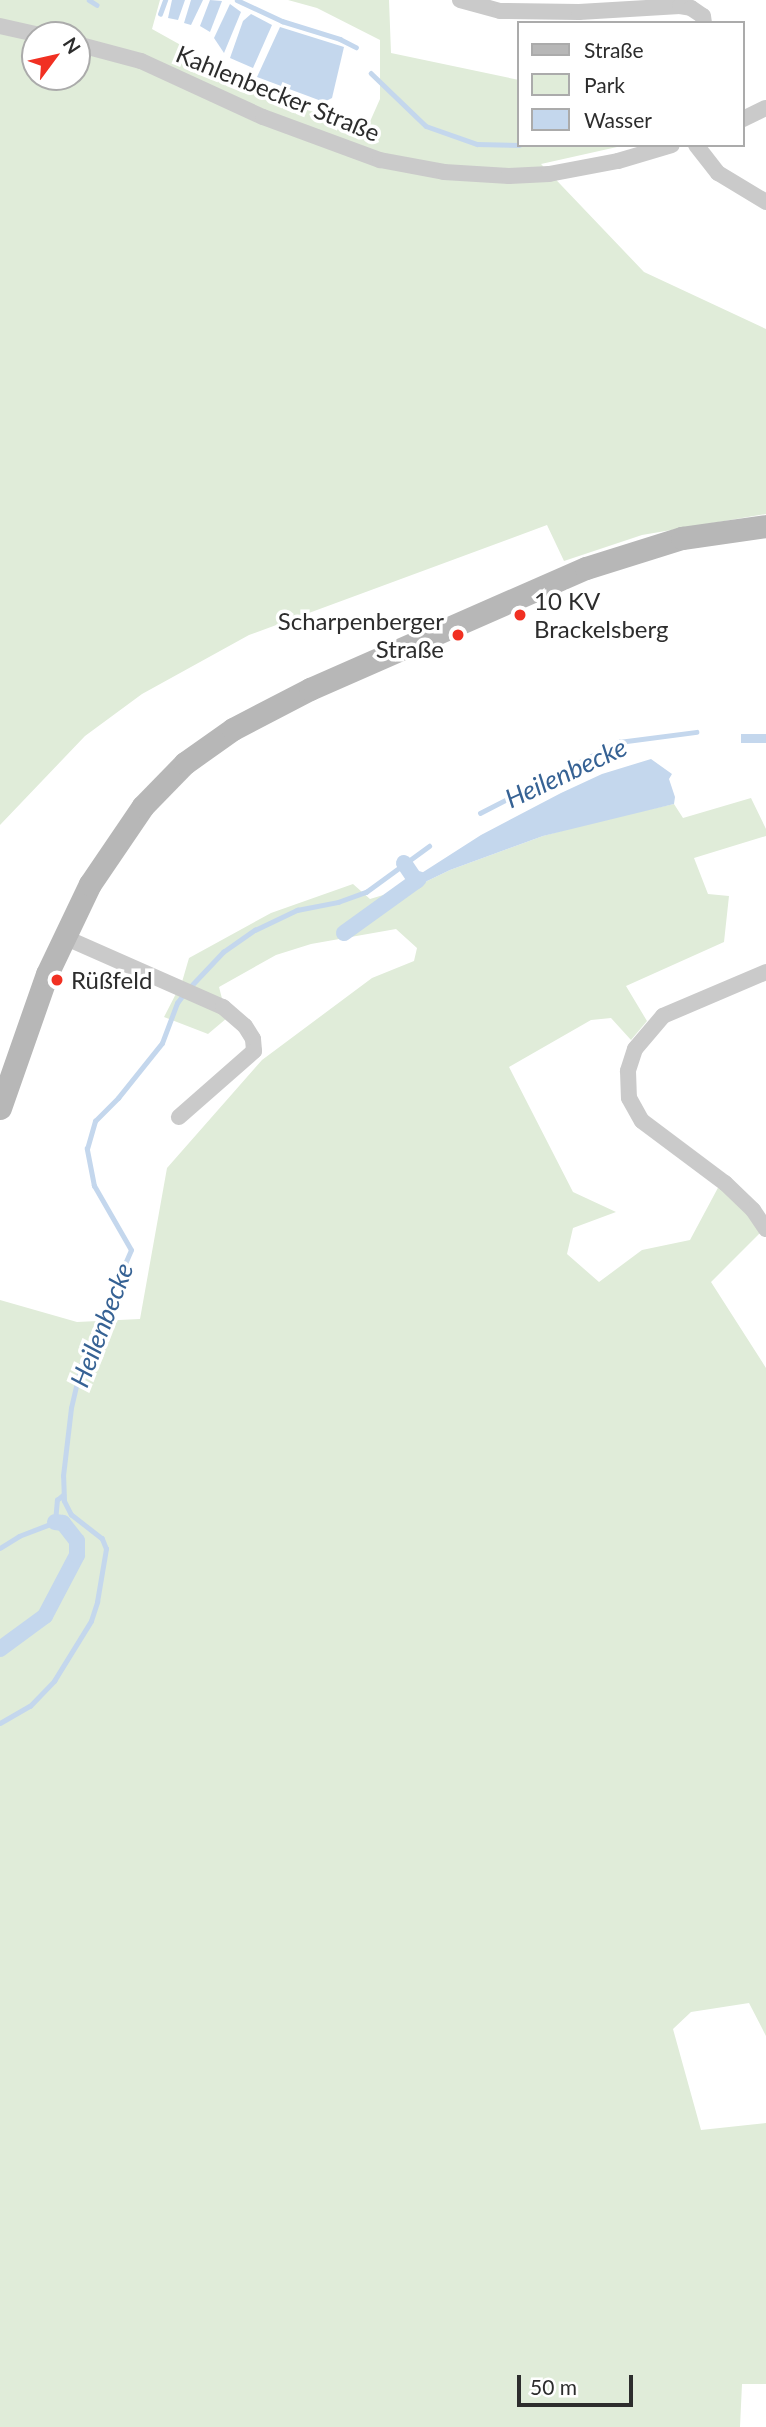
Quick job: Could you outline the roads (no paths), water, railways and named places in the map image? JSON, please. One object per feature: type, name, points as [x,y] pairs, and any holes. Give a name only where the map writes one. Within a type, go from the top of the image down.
[{"type":"main road","points":[[0,1108],[27,1026],[64,937],[107,856],[143,806],[185,763],[233,729],[395,650],[586,568],[682,538],[766,526]]},
{"type":"street","points":[[460,0],[500,11],[579,12],[680,6],[691,8],[703,16],[704,21]]},
{"type":"street","points":[[0,26],[21,31]]},
{"type":"street","name":"Kahlenbecker Straße","points":[[91,48],[141,61],[264,117],[380,160],[444,172],[549,174],[618,161],[665,147]]},
{"type":"street","points":[[745,118],[766,108]]},
{"type":"street","points":[[698,147],[718,173],[766,202]]},
{"type":"street","points":[[64,937],[167,981],[195,997],[223,1007],[245,1026],[253,1039],[254,1051],[179,1117]]},
{"type":"street","points":[[766,972],[663,1016],[635,1049],[628,1071],[629,1098],[642,1121],[725,1183],[754,1210],[766,1229]]},
{"type":"water","points":[[172,0],[185,0],[178,20],[168,18]]},
{"type":"water","points":[[191,0],[203,0],[191,25],[184,23]]},
{"type":"water","points":[[210,0],[222,1],[210,32],[200,26]]},
{"type":"water","points":[[230,4],[241,12],[224,53],[214,38]]},
{"type":"water","points":[[251,14],[272,25],[253,68],[230,58],[243,21]]},
{"type":"water","points":[[280,27],[344,47],[332,98],[324,102],[257,77]]},
{"type":"water","points":[[741,734],[766,734],[766,743],[741,743]]},
{"type":"water","points":[[651,759],[672,774],[669,779],[675,797],[674,804],[543,836],[450,870],[423,883],[417,876],[481,835],[561,793],[602,774]]},
{"type":"waterway","points":[[89,0],[97,5]]},
{"type":"waterway","points":[[160,14],[165,0]]},
{"type":"waterway","points":[[237,0],[282,21],[340,39],[356,47]]},
{"type":"waterway","points":[[371,73],[426,126],[477,144],[518,145]]},
{"type":"waterway","name":"Heilenbecke","points":[[480,813],[619,742],[696,732]]},
{"type":"waterway","name":"Heilenbecke","points":[[189,988],[223,952],[255,930],[297,910],[338,902],[366,892],[429,846]]},
{"type":"waterway","points":[[404,863],[416,881]]},
{"type":"waterway","points":[[344,933],[419,879]]},
{"type":"waterway","name":"Heilenbecke","points":[[0,1723],[30,1706],[54,1681],[91,1621],[97,1602],[106,1549],[102,1539],[71,1515],[64,1501],[63,1476],[71,1408],[81,1365],[131,1250],[94,1186],[87,1149],[95,1121],[118,1098],[162,1043],[177,1003],[183,995]]},
{"type":"waterway","points":[[0,1548],[19,1536],[55,1522],[57,1500],[63,1495]]},
{"type":"waterway","points":[[0,1649],[45,1616],[77,1555],[77,1541],[63,1523],[55,1522]]},
{"type":"place","name":"10 KV Brackelsberg","points":[[520,615]]},
{"type":"place","name":"Scharpenberger Straße","points":[[458,635]]},
{"type":"place","name":"Rüßfeld","points":[[57,980]]}]
